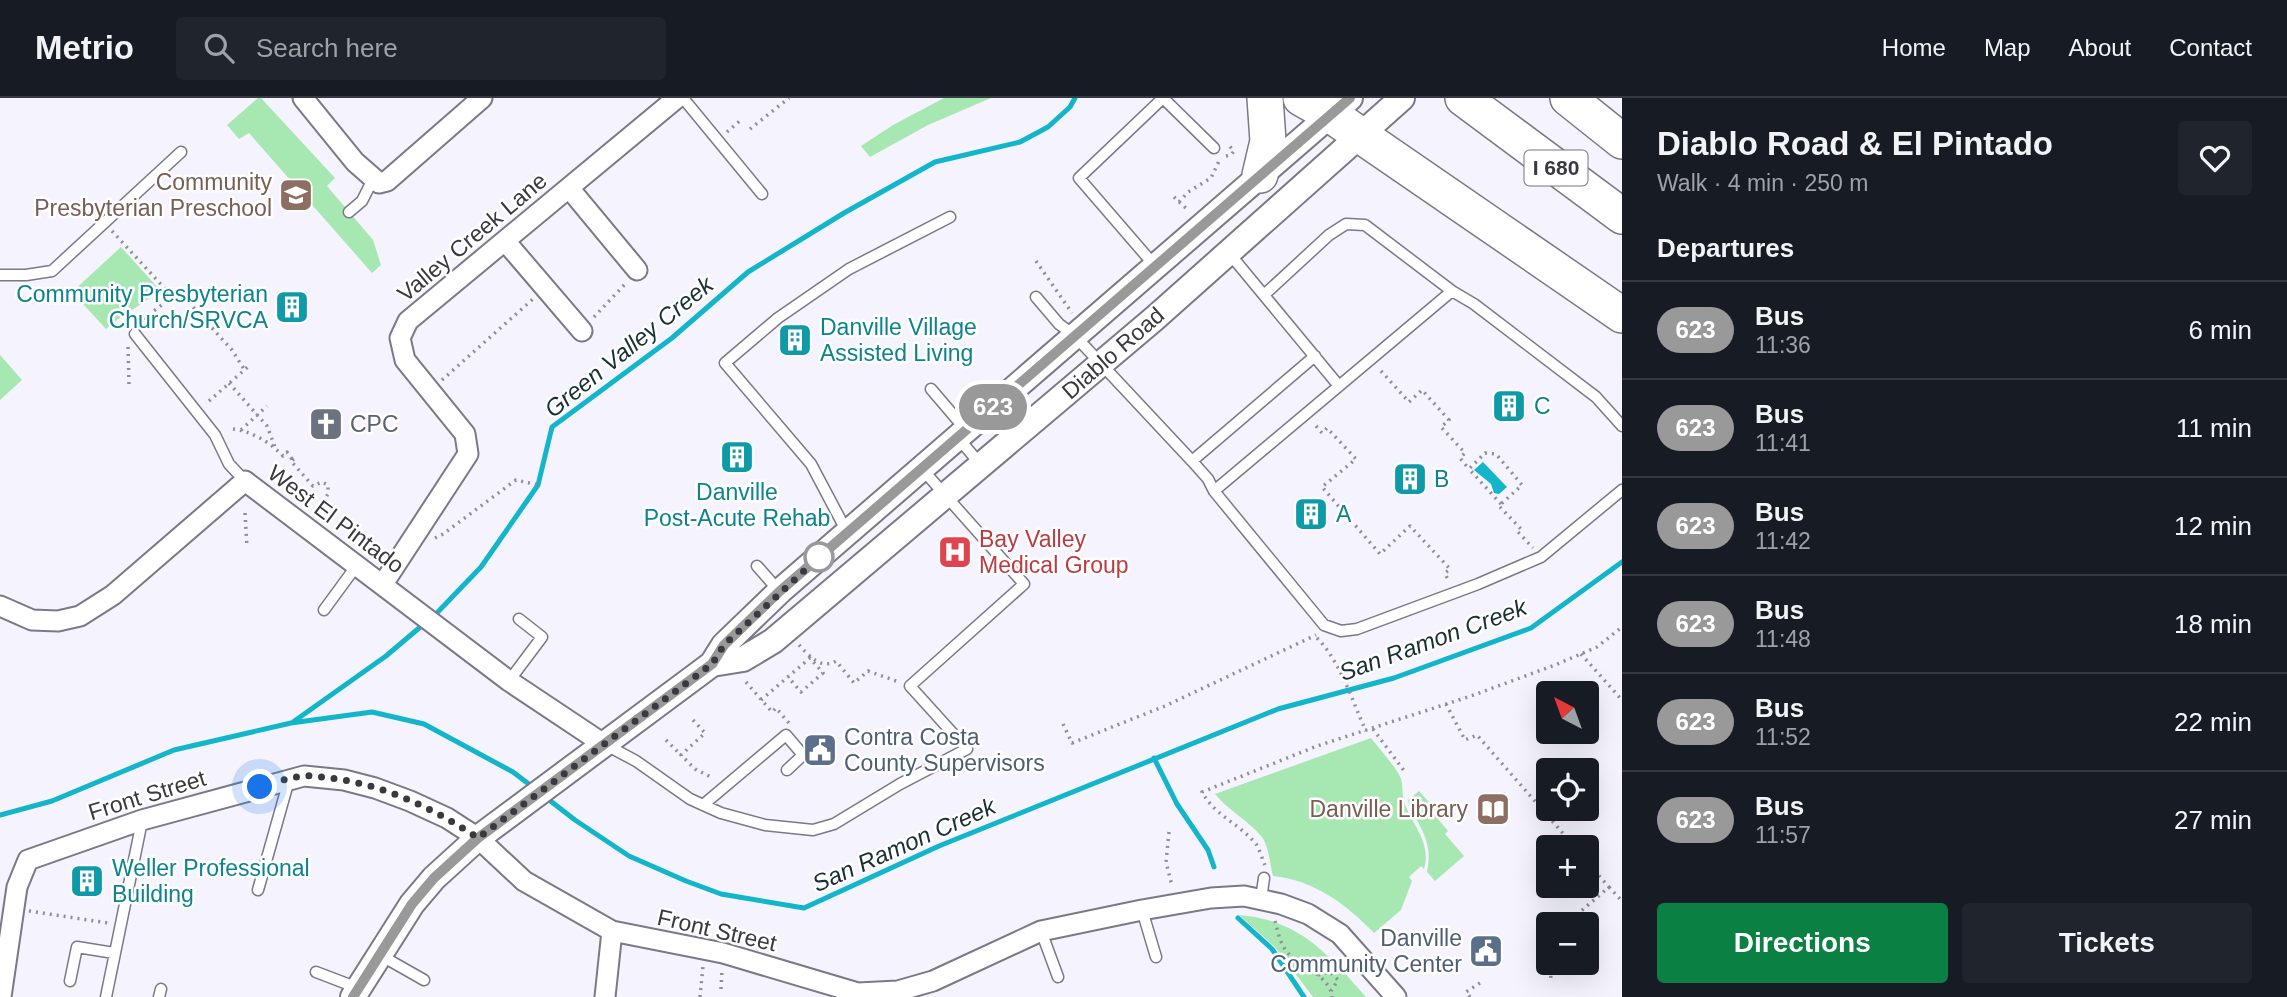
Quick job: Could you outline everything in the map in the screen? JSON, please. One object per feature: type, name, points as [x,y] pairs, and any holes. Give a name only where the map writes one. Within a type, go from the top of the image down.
[{"type":"highway","points":[[1260,175],[1268,141],[1265,98]]},
{"type":"highway","name":"I 680","points":[[1463,98],[1622,216]]},
{"type":"highway","name":"I 680","points":[[1568,98],[1622,141]]},
{"type":"highway","points":[[1328,104],[1360,136],[1622,315]]},
{"type":"street","points":[[303,98],[355,162],[379,183],[387,181],[482,98]]},
{"type":"street","name":"Valley Creek Lane","points":[[389,589],[409,544],[467,454],[465,435],[405,360],[400,338],[408,321],[677,98]]},
{"type":"street","name":"Diablo Road","points":[[712,664],[743,659],[773,641],[1100,365],[1402,98]]},
{"type":"street","name":"Diablo Road","points":[[356,993],[412,904],[427,886],[478,838],[712,664],[724,645],[780,591],[962,434],[1075,327],[1156,266],[1260,175],[1328,104]]},
{"type":"street","points":[[569,188],[638,270]]},
{"type":"street","points":[[505,241],[582,331]]},
{"type":"street","name":"West El Pintado","points":[[0,606],[32,620],[58,621],[80,616],[113,595],[245,481],[509,681],[606,745]]},
{"type":"street","name":"Front Street","points":[[13,909],[17,887],[28,860],[142,820],[304,776],[344,780],[375,788],[447,818],[478,838],[524,881],[612,931],[723,953],[858,993],[900,994],[1041,931],[1142,910],[1233,897],[1261,899],[1308,914],[1340,934],[1396,997]]},
{"type":"street","points":[[1,997],[13,909]]},
{"type":"street","points":[[605,997],[612,931]]},
{"type":"lane","points":[[683,98],[762,194]]},
{"type":"lane","points":[[1156,266],[1079,178],[1163,98],[1214,148]]},
{"type":"lane","points":[[0,275],[52,271],[181,152]]},
{"type":"lane","points":[[349,212],[362,201],[373,179]]},
{"type":"lane","points":[[847,533],[811,464],[725,363],[778,318],[849,269],[950,217]]},
{"type":"lane","points":[[1264,295],[1329,235],[1346,223],[1365,225],[1596,397],[1622,426]]},
{"type":"lane","points":[[1229,253],[1339,386]]},
{"type":"lane","points":[[1214,491],[1452,291]]},
{"type":"lane","points":[[1036,298],[1059,324],[1075,327],[1100,365],[1192,460],[1214,491],[1324,625],[1341,631],[1357,629],[1478,584],[1541,557],[1622,490]]},
{"type":"lane","points":[[135,334],[215,436],[229,464],[245,481]]},
{"type":"lane","points":[[1192,460],[1315,356]]},
{"type":"lane","points":[[931,389],[981,465]]},
{"type":"lane","points":[[606,745],[636,761],[690,799],[721,813],[765,825],[813,830],[834,824],[900,784],[967,749],[910,686],[1024,584],[922,469]]},
{"type":"lane","points":[[324,610],[357,565]]},
{"type":"lane","points":[[757,566],[780,591]]},
{"type":"lane","points":[[509,681],[542,637],[519,620]]},
{"type":"lane","points":[[703,805],[786,735],[803,755],[787,770]]},
{"type":"lane","points":[[258,890],[289,779]]},
{"type":"lane","points":[[106,997],[142,820]]},
{"type":"lane","points":[[1261,899],[1264,878]]},
{"type":"lane","points":[[1142,910],[1156,957]]},
{"type":"lane","points":[[1041,931],[1058,977]]},
{"type":"lane","points":[[70,981],[77,947],[114,953]]},
{"type":"lane","points":[[380,955],[424,980]]},
{"type":"lane","points":[[316,972],[356,993]]},
{"type":"path","points":[[750,129],[789,98]]},
{"type":"path","points":[[718,140],[742,119]]},
{"type":"path","points":[[1180,202],[1188,192],[1211,178],[1222,157],[1231,155],[1234,151],[1224,141],[1219,141],[1214,148]]},
{"type":"path","points":[[1174,197],[1189,211]]},
{"type":"path","points":[[105,223],[171,298]]},
{"type":"path","points":[[1036,261],[1075,327]]},
{"type":"path","points":[[582,331],[638,270]]},
{"type":"path","points":[[430,391],[545,288]]},
{"type":"path","points":[[142,319],[171,298],[182,295],[232,350],[244,369]]},
{"type":"path","points":[[209,401],[250,365]]},
{"type":"path","points":[[1381,371],[1409,402],[1422,390],[1449,420],[1441,427],[1465,453],[1460,458],[1501,504],[1499,506],[1521,529],[1518,533],[1536,552]]},
{"type":"path","points":[[229,383],[267,426],[275,447],[283,456],[287,452],[313,486],[322,482],[328,485],[328,494],[319,508]]},
{"type":"path","points":[[241,430],[267,406]]},
{"type":"path","points":[[1316,426],[1322,433],[1327,428],[1356,459],[1322,487],[1380,554],[1410,526],[1450,569],[1444,573],[1449,582],[1458,578]]},
{"type":"path","points":[[233,429],[241,430],[275,447]]},
{"type":"path","points":[[1469,469],[1485,453],[1496,454],[1522,485],[1501,504]]},
{"type":"path","points":[[409,544],[443,534],[516,480],[538,485]]},
{"type":"path","points":[[246,513],[247,547]]},
{"type":"path","points":[[1264,878],[1265,865],[1257,846],[1237,826],[1216,812],[1202,792],[1317,746],[1555,665],[1597,647],[1622,627]]},
{"type":"path","points":[[1063,724],[1072,743],[1165,706],[1315,635],[1327,649],[1348,686],[1365,729]]},
{"type":"path","points":[[788,677],[800,692],[823,673],[797,643]]},
{"type":"path","points":[[1581,654],[1622,700]]},
{"type":"path","points":[[810,658],[821,664],[836,661],[854,683],[867,671],[910,686]]},
{"type":"path","points":[[761,700],[810,658]]},
{"type":"path","points":[[747,682],[772,712],[776,708],[792,726]]},
{"type":"path","points":[[1446,704],[1465,740],[1477,735],[1564,835]]},
{"type":"path","points":[[681,755],[705,733],[693,720]]},
{"type":"path","points":[[1373,729],[1405,772]]},
{"type":"path","points":[[666,740],[695,769],[711,777]]},
{"type":"path","points":[[1169,832],[1166,862],[1177,905]]},
{"type":"path","points":[[1599,876],[1622,901]]},
{"type":"path","points":[[1580,912],[1609,887]]},
{"type":"path","points":[[13,909],[120,925]]},
{"type":"path","points":[[1275,920],[1286,951],[1300,965],[1318,975],[1331,991],[1332,997]]},
{"type":"path","points":[[701,997],[703,964]]},
{"type":"path","points":[[721,989],[723,968]]},
{"type":"path","points":[[1318,975],[1330,972],[1336,975],[1338,980],[1331,991]]},
{"type":"path","points":[[1470,997],[1466,992],[1480,983]]},
{"type":"green space","points":[[261,98],[335,178],[327,186],[373,240],[381,265],[372,273],[249,133],[239,139],[227,125]]},
{"type":"green space","points":[[944,98],[991,98],[928,125],[870,157],[861,146],[893,125]]},
{"type":"green space","points":[[121,247],[160,290],[106,329],[72,292]]},
{"type":"green space","points":[[0,355],[22,380],[0,400]]},
{"type":"green space","points":[[1371,738],[1402,781],[1404,801],[1423,842],[1426,859],[1424,869],[1421,866],[1409,877],[1412,881],[1401,910],[1374,933],[1341,903],[1316,888],[1288,878],[1273,876],[1262,837],[1215,794]]},
{"type":"green space","points":[[1419,791],[1436,810],[1433,813],[1448,831],[1445,834],[1464,856],[1435,881],[1427,872],[1427,842],[1408,800]]},
{"type":"green space","points":[[1239,915],[1260,918],[1296,932],[1325,953],[1366,997],[1313,997],[1275,947]]},
{"type":"water","points":[[1483,462],[1507,487],[1499,494],[1494,493],[1491,484],[1474,470]]},
{"type":"waterway","name":"Green Valley Creek","points":[[433,617],[481,567],[538,485],[552,427],[672,338],[748,272],[844,213],[935,162],[1020,142],[1048,127],[1070,107],[1075,98]]},
{"type":"waterway","name":"San Ramon Creek","points":[[544,796],[629,856],[686,881],[721,894],[804,908],[939,846],[1278,709],[1394,678],[1531,628],[1622,562]]},
{"type":"waterway","name":"Green Valley Creek","points":[[293,722],[386,656],[425,623]]},
{"type":"waterway","name":"San Ramon Creek","points":[[0,815],[52,801],[174,750],[291,723],[372,712],[424,724],[513,772],[534,788]]},
{"type":"waterway","points":[[1154,758],[1177,804],[1208,850],[1214,867]]},
{"type":"waterway","points":[[1238,918],[1272,949],[1304,997]]},
{"type":"bus line","name":"623","points":[[353,997],[412,904],[434,878],[478,838],[712,664],[724,645],[780,591],[1350,98]]},
{"type":"place","name":"Community Presbyterian Preschool","points":[[296,195]]},
{"type":"place","name":"Community Presbyterian Church/SRVCA","points":[[292,307]]},
{"type":"place","name":"Danville Village Assisted Living","points":[[795,340]]},
{"type":"place","name":"C","points":[[1509,406]]},
{"type":"place","name":"CPC","points":[[326,424]]},
{"type":"place","name":"Danville Post-Acute Rehab","points":[[737,457]]},
{"type":"place","name":"B","points":[[1410,479]]},
{"type":"place","name":"A","points":[[1311,514]]},
{"type":"place","name":"Bay Valley Medical Group","points":[[955,552]]},
{"type":"place","name":"Contra Costa County Supervisors","points":[[820,750]]},
{"type":"place","name":"Danville Library","points":[[1493,809]]},
{"type":"place","name":"Weller Professional Building","points":[[87,881]]},
{"type":"place","name":"Danville Community Center","points":[[1486,951]]},
{"type":"route","points":[[260,787],[304,776],[344,780],[410,801],[447,818],[478,838],[712,664],[724,645],[819,557]]}]
